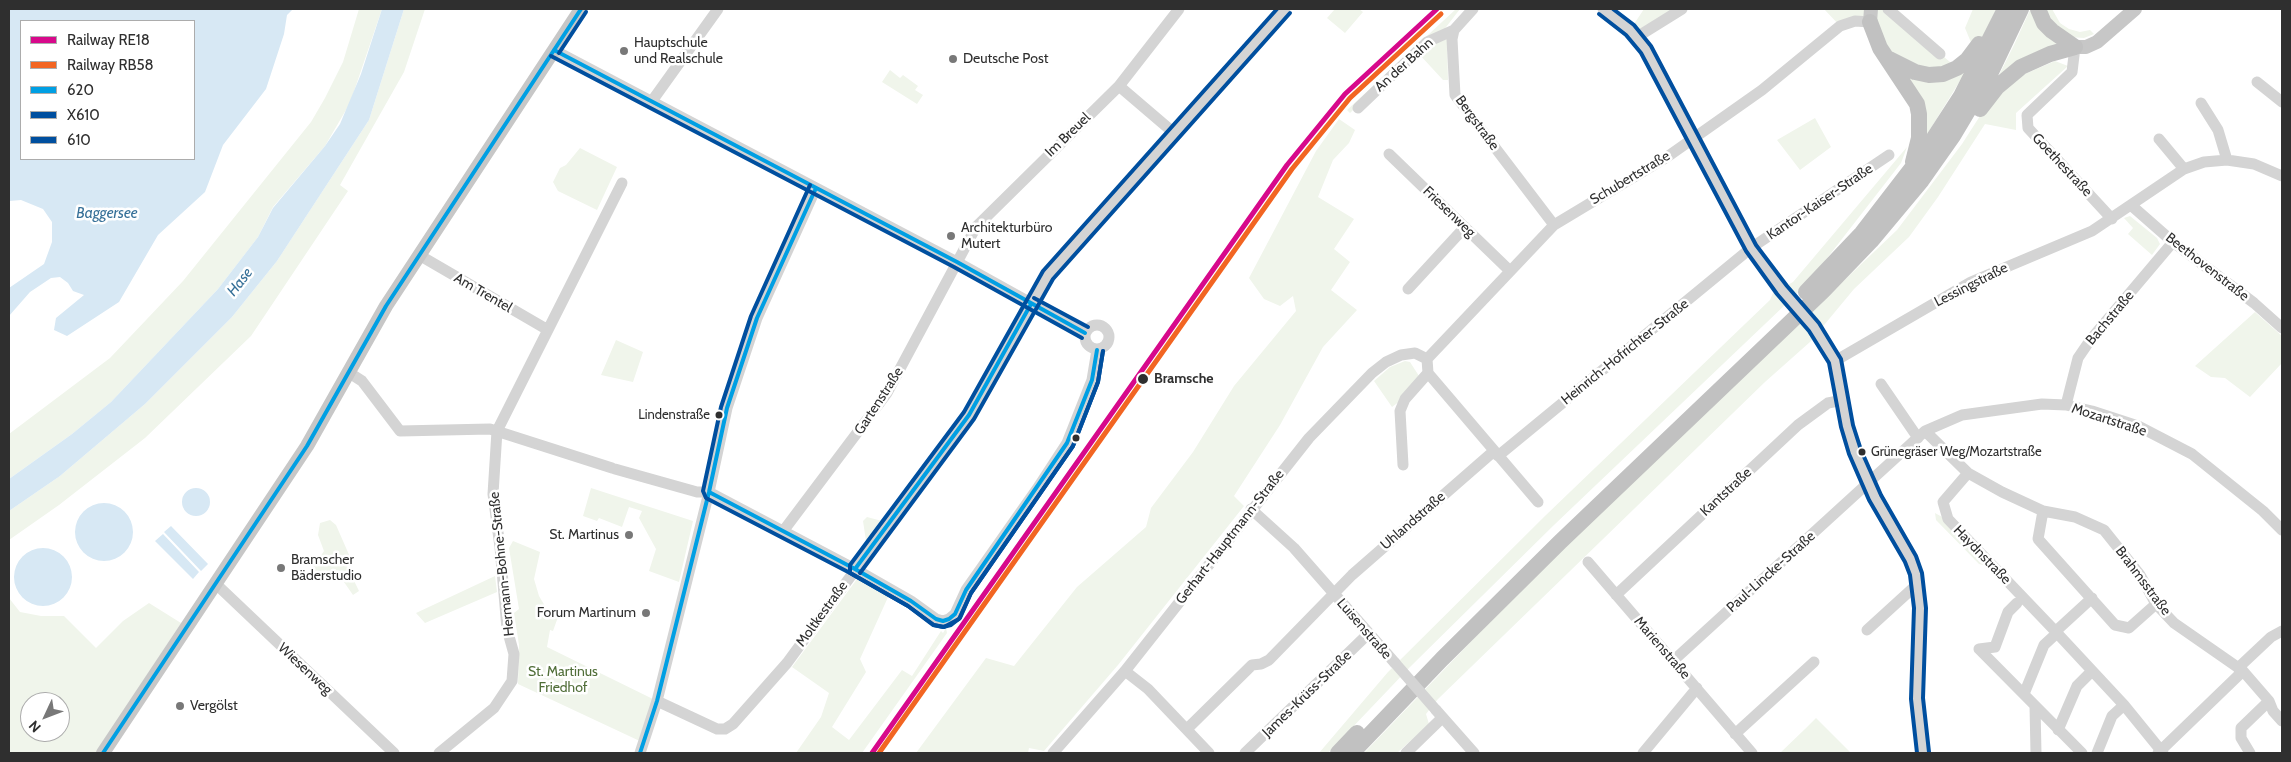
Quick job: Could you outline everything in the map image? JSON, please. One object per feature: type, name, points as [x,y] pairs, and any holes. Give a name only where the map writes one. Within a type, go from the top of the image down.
[{"type":"highway","points":[[1886,57],[1915,72],[1929,75],[1943,74],[1957,68],[1975,52],[1997,9]]},
{"type":"highway","points":[[1338,753],[1434,651],[1545,541],[1816,282],[1862,233],[1911,171],[1961,96],[2005,9]]},
{"type":"highway","points":[[1352,753],[1442,659],[1560,542],[1851,264],[1889,221],[1943,152],[1990,74],[2021,9]]},
{"type":"highway","points":[[2038,9],[2044,23],[2075,47]]},
{"type":"highway","points":[[1871,15],[1875,39],[1896,73],[1912,92],[1920,114],[1919,138],[1911,171]]},
{"type":"highway","points":[[1943,152],[1959,139],[1986,100],[2009,76],[2034,60],[2075,47]]},
{"type":"main road","points":[[104,753],[307,446],[386,306],[581,9]]},
{"type":"main road","points":[[2075,47],[2086,47],[2097,42],[2135,9]]},
{"type":"street","points":[[652,101],[718,9]]},
{"type":"street","name":"Im Breuel","points":[[957,262],[976,227],[1119,86],[1179,9]]},
{"type":"street","name":"Moltkestraße","points":[[657,701],[717,729],[731,726],[787,663],[969,415],[1048,275],[1285,9]]},
{"type":"street","points":[[1454,30],[1473,9]]},
{"type":"street","points":[[1604,9],[1637,37],[1655,65],[1751,248],[1782,290],[1814,327],[1835,361],[1852,444],[1868,483],[1910,559],[1918,586],[1920,608],[1917,698],[1923,753]]},
{"type":"street","points":[[1637,37],[1682,9]]},
{"type":"street","points":[[1888,9],[1940,54]]},
{"type":"street","name":"Schubertstraße","points":[[1427,359],[1509,270],[1554,225],[1694,138],[1762,90],[1840,26],[1871,15]]},
{"type":"street","name":"An der Bahn","points":[[1358,108],[1427,42],[1454,30]]},
{"type":"street","name":"Bergstraße","points":[[1454,30],[1452,39],[1454,95],[1554,225]]},
{"type":"street","name":"Goethestraße","points":[[2075,47],[2072,72],[2027,115],[2028,128],[2112,219]]},
{"type":"street","points":[[554,50],[957,262],[1085,333]]},
{"type":"street","points":[[2257,82],[2282,102]]},
{"type":"street","points":[[1119,86],[1174,133]]},
{"type":"street","points":[[2201,103],[2218,130],[2228,160]]},
{"type":"street","points":[[2159,139],[2184,169]]},
{"type":"street","name":"Friesenweg","points":[[1389,154],[1509,270]]},
{"type":"street","name":"Kantor-Kaiser-Straße","points":[[1751,248],[1889,155]]},
{"type":"street","name":"Lessingstraße","points":[[1835,361],[1971,282],[2092,231],[2132,206],[2184,169],[2204,162],[2228,160],[2254,164],[2282,176]]},
{"type":"street","name":"Hermann-Bohne-Straße","points":[[439,753],[494,708],[512,682],[514,654],[507,629],[493,494],[497,432],[622,183]]},
{"type":"street","points":[[640,753],[657,701],[709,492],[727,408],[757,318],[816,188]]},
{"type":"street","name":"Beethovenstraße","points":[[2132,206],[2174,242],[2254,302],[2282,328]]},
{"type":"street","points":[[1408,289],[1465,228]]},
{"type":"street","name":"Bachstraße","points":[[2066,405],[2078,358],[2091,338],[2174,242]]},
{"type":"street","name":"Heinrich-Hofrichter-Straße","points":[[1496,453],[1751,248]]},
{"type":"street","name":"Am Trentel","points":[[419,256],[548,330]]},
{"type":"street","name":"Gartenstraße","points":[[784,530],[887,393],[924,327],[957,262]]},
{"type":"street","points":[[1096,325],[1103,326],[1108,332],[1109,340],[1106,346],[1097,350],[1087,345],[1085,333],[1090,327],[1096,325]]},
{"type":"street","points":[[348,372],[362,381],[400,431],[490,429],[613,468],[697,492],[709,492],[855,569],[943,621],[955,614],[966,590],[1062,453],[1074,430],[1092,380],[1097,350]]},
{"type":"street","name":"Gerhart-Hauptmann-Straße","points":[[1053,753],[1126,672],[1251,509],[1309,438],[1372,373],[1386,362],[1401,355],[1415,353],[1427,359]]},
{"type":"street","points":[[1427,359],[1428,373],[1538,502]]},
{"type":"street","points":[[1402,465],[1400,411],[1405,399],[1428,373]]},
{"type":"street","name":"Brahmsstraße","points":[[1881,384],[1921,435],[1968,473],[2002,492],[2043,511],[2075,517],[2104,530],[2140,575],[2156,604],[2174,622],[2241,670],[2252,685],[2269,701],[2273,711],[2282,721]]},
{"type":"street","name":"Kantstraße","points":[[1616,595],[1798,425],[1828,403],[1843,400]]},
{"type":"street","name":"Mozartstraße","points":[[1868,483],[1921,435],[1962,415],[2042,404],[2066,405],[2092,411],[2138,426],[2192,454],[2263,510],[2282,530]]},
{"type":"street","name":"Uhlandstraße","points":[[1187,729],[1252,665],[1261,664],[1269,660],[1352,575],[1496,453]]},
{"type":"street","name":"Haydnstraße","points":[[1968,473],[1943,502],[1948,519],[2057,632],[2124,705],[2161,752]]},
{"type":"street","name":"Paul-Lincke-Straße","points":[[1674,660],[1868,483]]},
{"type":"street","name":"Luisenstraße","points":[[1251,509],[1294,548],[1474,753]]},
{"type":"street","points":[[2043,511],[2038,539],[2115,625],[2129,628],[2156,604]]},
{"type":"street","name":"Marienstraße","points":[[1588,562],[1752,753]]},
{"type":"street","name":"Wiesenweg","points":[[216,584],[394,753]]},
{"type":"street","points":[[1867,630],[1912,589],[1918,586]]},
{"type":"street","points":[[2024,694],[2044,645],[2092,598]]},
{"type":"street","points":[[2017,603],[2008,612],[1995,647],[1979,649],[2082,753]]},
{"type":"street","points":[[2161,752],[2271,637],[2282,631]]},
{"type":"street","name":"James-Krüss-Straße","points":[[1246,753],[1368,634]]},
{"type":"street","points":[[1735,734],[1814,662]]},
{"type":"street","points":[[2058,730],[2077,686],[2092,671]]},
{"type":"street","points":[[1126,672],[1148,689],[1209,753]]},
{"type":"street","points":[[1643,753],[1697,688]]},
{"type":"street","points":[[2250,753],[2241,738],[2241,728],[2269,701]]},
{"type":"street","points":[[2097,753],[2112,716],[2124,705]]},
{"type":"street","points":[[2035,706],[2036,753]]},
{"type":"street","points":[[1406,753],[1439,714]]},
{"type":"green space","points":[[359,9],[382,9],[350,103],[325,146],[273,207],[258,237],[218,289],[111,402],[72,434],[9,479],[9,434],[110,358],[183,281],[311,122],[343,62]]},
{"type":"green space","points":[[404,9],[425,9],[404,72],[340,185],[348,191],[251,336],[145,438],[59,505],[9,540],[9,511],[60,476],[145,404],[232,317],[277,261],[369,120]]},
{"type":"green space","points":[[1335,9],[1359,9],[1363,12],[1345,33],[1327,18]]},
{"type":"green space","points":[[1456,9],[1460,9],[1443,31],[1428,38],[1350,113],[1347,110]]},
{"type":"green space","points":[[1644,9],[1682,9],[1637,37],[1630,30]]},
{"type":"green space","points":[[1824,9],[1888,9],[1957,68],[1901,66],[1870,22],[1840,26]]},
{"type":"green space","points":[[1973,9],[1997,9],[1975,52],[1965,28]]},
{"type":"green space","points":[[2045,9],[2052,9],[2060,23],[2069,29],[2080,32],[2090,30],[2094,34],[2084,38],[2069,37],[2058,30]]},
{"type":"green space","points":[[2030,10],[2064,44],[1999,75],[2014,45]]},
{"type":"green space","points":[[1447,39],[1448,80],[1443,80],[1419,54],[1432,43]]},
{"type":"green space","points":[[2055,61],[2068,66],[2016,113],[2016,130],[1985,124],[1938,197],[1909,237],[1854,289],[1810,342],[1765,382],[1438,699],[1426,714],[1429,724],[1397,753],[1364,753],[1534,576],[1897,230],[1962,144],[1987,105],[2011,80]]},
{"type":"green space","points":[[890,70],[900,78],[903,75],[918,86],[915,90],[923,95],[917,104],[882,82]]},
{"type":"green space","points":[[1902,71],[1966,71],[1926,136]]},
{"type":"green space","points":[[1815,118],[1831,147],[1800,170],[1777,140]]},
{"type":"green space","points":[[1339,119],[1355,130],[1349,143],[1333,160],[1318,197],[1354,219],[1334,249],[1350,262],[1331,290],[1357,310],[1323,347],[1280,425],[1234,496],[1244,506],[1118,665],[1044,751],[1029,748],[1028,753],[916,753],[986,658],[1014,666],[1077,587],[1146,527],[1151,508],[1193,452],[1234,386],[1296,311],[1293,296],[1280,306],[1264,299],[1249,278],[1316,151]]},
{"type":"green space","points":[[1907,147],[1901,163],[1807,284],[1554,525],[1410,667],[1328,753],[1319,753],[1388,672],[1546,515],[1770,300],[1773,293],[1793,282]]},
{"type":"green space","points":[[580,148],[617,167],[597,210],[558,191],[553,182],[560,168],[566,165]]},
{"type":"green space","points":[[2130,216],[2157,238],[2160,244],[2152,255],[2128,234],[2133,228],[2124,218]]},
{"type":"green space","points":[[2255,312],[2282,336],[2282,363],[2250,397],[2225,378],[2211,377],[2195,366]]},
{"type":"green space","points":[[616,340],[643,352],[633,382],[601,375]]},
{"type":"green space","points":[[1405,361],[1410,362],[1419,376],[1400,401],[1392,407],[1374,381],[1390,367]]},
{"type":"green space","points":[[591,488],[693,521],[679,582],[649,571],[656,549],[639,518],[642,511],[629,507],[622,527],[599,518],[597,521],[583,516]]},
{"type":"green space","points":[[1935,513],[1944,518],[1985,562],[1983,565],[1979,564],[1936,520]]},
{"type":"green space","points":[[867,517],[882,521],[866,541],[863,521]]},
{"type":"green space","points":[[330,520],[336,525],[350,557],[344,560],[359,591],[353,595],[337,572],[318,577],[312,569],[324,551],[318,535],[320,523]]},
{"type":"green space","name":"St. Martinus Friedhof","points":[[513,541],[540,552],[534,579],[539,596],[548,611],[558,617],[553,631],[550,630],[547,647],[657,701],[644,743],[518,684],[519,645],[514,613],[519,609],[509,548]]},
{"type":"green space","points":[[495,576],[497,592],[425,623],[416,613]]},
{"type":"green space","points":[[857,579],[889,595],[860,659],[866,672],[832,727],[849,740],[902,670],[912,676],[941,631],[943,633],[946,628],[947,633],[862,753],[796,753],[821,717],[829,693],[792,667]]},
{"type":"green space","points":[[9,598],[20,612],[41,616],[64,616],[96,648],[123,621],[149,603],[181,623],[96,753],[9,753]]},
{"type":"green space","points":[[1816,718],[1851,753],[1780,753],[1805,729]]},
{"type":"water","name":"Baggersee","points":[[9,9],[293,9],[287,15],[284,34],[266,89],[223,145],[205,192],[158,235],[119,302],[67,336],[54,330],[56,318],[84,295],[73,291],[68,283],[60,277],[51,278],[30,292],[9,316],[9,288],[44,264],[52,242],[52,222],[43,209],[21,200],[9,201]]},
{"type":"water","name":"Hase","points":[[382,9],[404,9],[369,120],[277,261],[232,317],[145,404],[60,476],[9,511],[9,479],[72,434],[111,402],[218,289],[258,237],[273,208],[325,146],[340,124],[361,74]]},
{"type":"water","points":[[196,488],[206,492],[210,502],[206,512],[196,516],[186,512],[182,502],[186,492]]},
{"type":"water","points":[[98,503],[110,503],[125,511],[133,526],[133,538],[125,553],[110,561],[98,561],[83,553],[75,538],[75,526],[83,511]]},
{"type":"water","points":[[171,526],[208,564],[201,571],[164,532]]},
{"type":"water","points":[[163,534],[199,572],[193,579],[155,541]]},
{"type":"water","points":[[37,548],[49,548],[64,556],[72,571],[72,583],[64,598],[49,606],[37,606],[22,598],[14,583],[14,571],[22,556]]},
{"type":"rail line","name":"RE18","points":[[872,753],[1287,165],[1345,94],[1437,9]]},
{"type":"rail line","name":"RB58","points":[[879,753],[1292,169],[1350,98],[1441,14]]},
{"type":"transit line","name":"620","points":[[103,753],[307,446],[386,306],[581,9]]},
{"type":"transit line","name":"610","points":[[1103,351],[1098,382],[1073,446],[971,593],[959,619],[944,627],[934,625],[908,606],[850,573],[850,565],[964,412],[1043,271],[1277,9]]},
{"type":"transit line","name":"610","points":[[1613,9],[1634,25],[1651,46],[1756,245],[1787,286],[1819,323],[1841,359],[1853,425],[1861,450],[1881,495],[1916,556],[1922,573],[1926,608],[1923,698],[1929,752]]},
{"type":"transit line","name":"X610","points":[[559,53],[586,12]]},
{"type":"transit line","name":"X610","points":[[860,573],[974,419],[1053,279],[1290,13]]},
{"type":"transit line","name":"X610","points":[[1599,14],[1626,35],[1641,53],[1746,251],[1777,294],[1809,331],[1829,363],[1841,427],[1849,454],[1869,500],[1905,562],[1910,575],[1914,608],[1911,699],[1917,753]]},
{"type":"transit line","name":"620","points":[[554,50],[957,262],[1085,333]]},
{"type":"transit line","name":"X610","points":[[551,56],[954,267],[1082,338]]},
{"type":"transit line","name":"X610","points":[[810,185],[751,316],[721,407],[703,491],[706,498],[852,574],[908,606],[933,625],[943,627],[951,625],[960,618],[971,593],[1073,446],[1098,382],[1103,351]]},
{"type":"transit line","name":"620","points":[[640,753],[657,701],[709,492],[727,408],[757,318],[816,188]]},
{"type":"transit line","name":"610","points":[[1034,298],[1088,327]]},
{"type":"transit line","name":"620","points":[[855,569],[969,415],[1031,304]]},
{"type":"transit line","name":"620","points":[[709,492],[855,569],[911,601],[936,619],[943,621],[949,619],[955,614],[966,590],[1067,443],[1092,380],[1097,350]]},
{"type":"place","name":"Hauptschule und Realschule","points":[[624,51]]},
{"type":"place","name":"Deutsche Post","points":[[953,59]]},
{"type":"place","name":"Architekturbüro Mutert","points":[[951,236]]},
{"type":"place","name":"Bramsche","points":[[1143,379]]},
{"type":"place","name":"Lindenstraße","points":[[719,415]]},
{"type":"place","name":"Grünegräser Weg/Mozartstraße","points":[[1862,452]]},
{"type":"place","name":"St. Martinus","points":[[629,535]]},
{"type":"place","name":"Bramscher Bäderstudio","points":[[281,568]]},
{"type":"place","name":"Forum Martinum","points":[[646,613]]},
{"type":"place","name":"Vergölst","points":[[180,706]]}]
